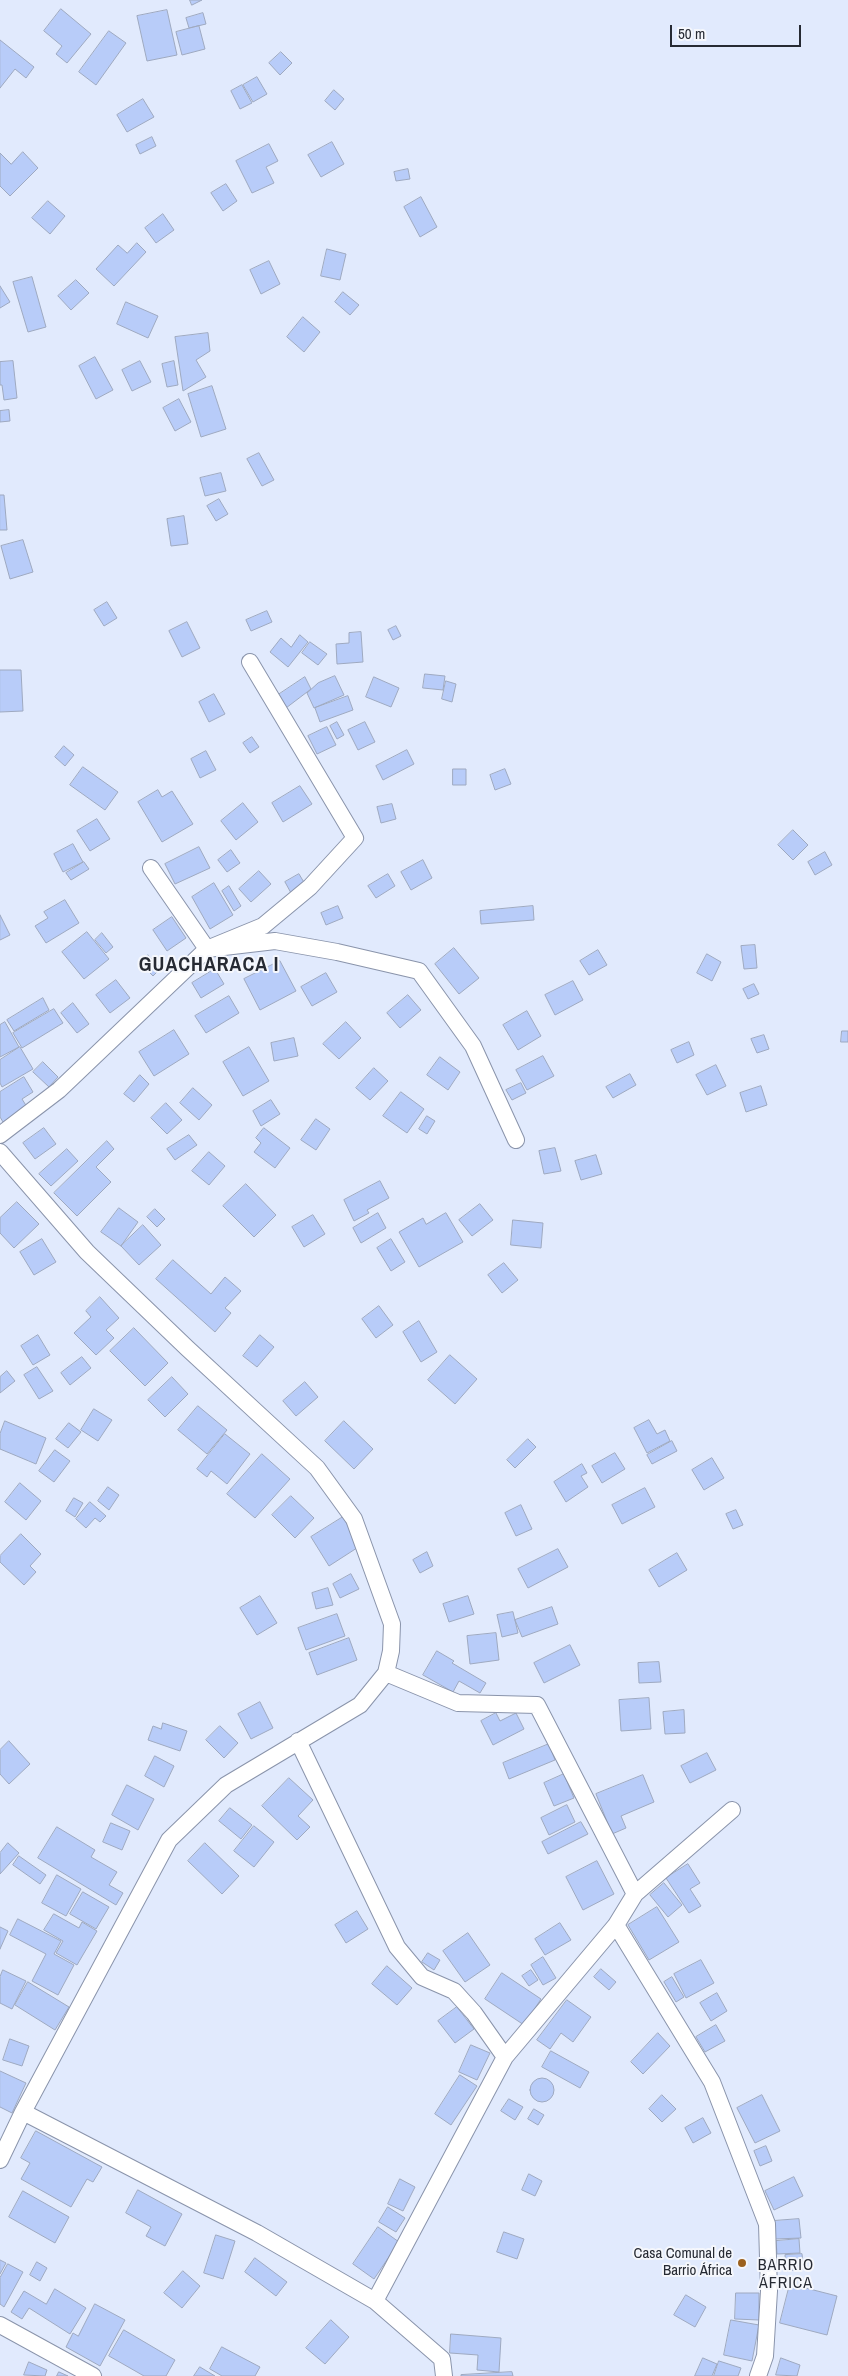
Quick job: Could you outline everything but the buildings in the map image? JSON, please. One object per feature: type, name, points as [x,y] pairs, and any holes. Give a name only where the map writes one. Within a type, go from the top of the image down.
[{"type":"street","points":[[0,1135],[59,1090],[207,949],[263,926],[310,887],[355,838],[250,662]]},
{"type":"street","points":[[151,868],[207,949]]},
{"type":"street","points":[[207,949],[275,941],[337,952],[419,971],[473,1046],[516,1140]]},
{"type":"street","points":[[0,1152],[87,1252],[316,1468],[354,1520],[380,1585],[392,1624],[392,1651],[386,1673],[360,1705],[226,1785],[169,1840],[0,2160]]},
{"type":"street","points":[[386,1673],[458,1703],[537,1705],[636,1894]]},
{"type":"street","points":[[298,1741],[398,1947],[422,1977],[454,1991],[474,2013],[505,2057]]},
{"type":"street","points":[[375,2301],[505,2057],[616,1925],[636,1894],[732,1810]]},
{"type":"street","points":[[616,1925],[712,2082],[767,2224],[770,2291],[765,2356],[758,2376]]},
{"type":"street","points":[[24,2112],[257,2233],[375,2301],[442,2359],[444,2376]]},
{"type":"street","points":[[0,2325],[93,2376]]},
{"type":"place","name":"Casa Comunal de Barrio África","points":[[742,2263]]},
{"type":"district","name":"GUACHARACA I","points":[[209,966]]},
{"type":"district","name":"BARRIO ÁFRICA","points":[[786,2275]]}]
